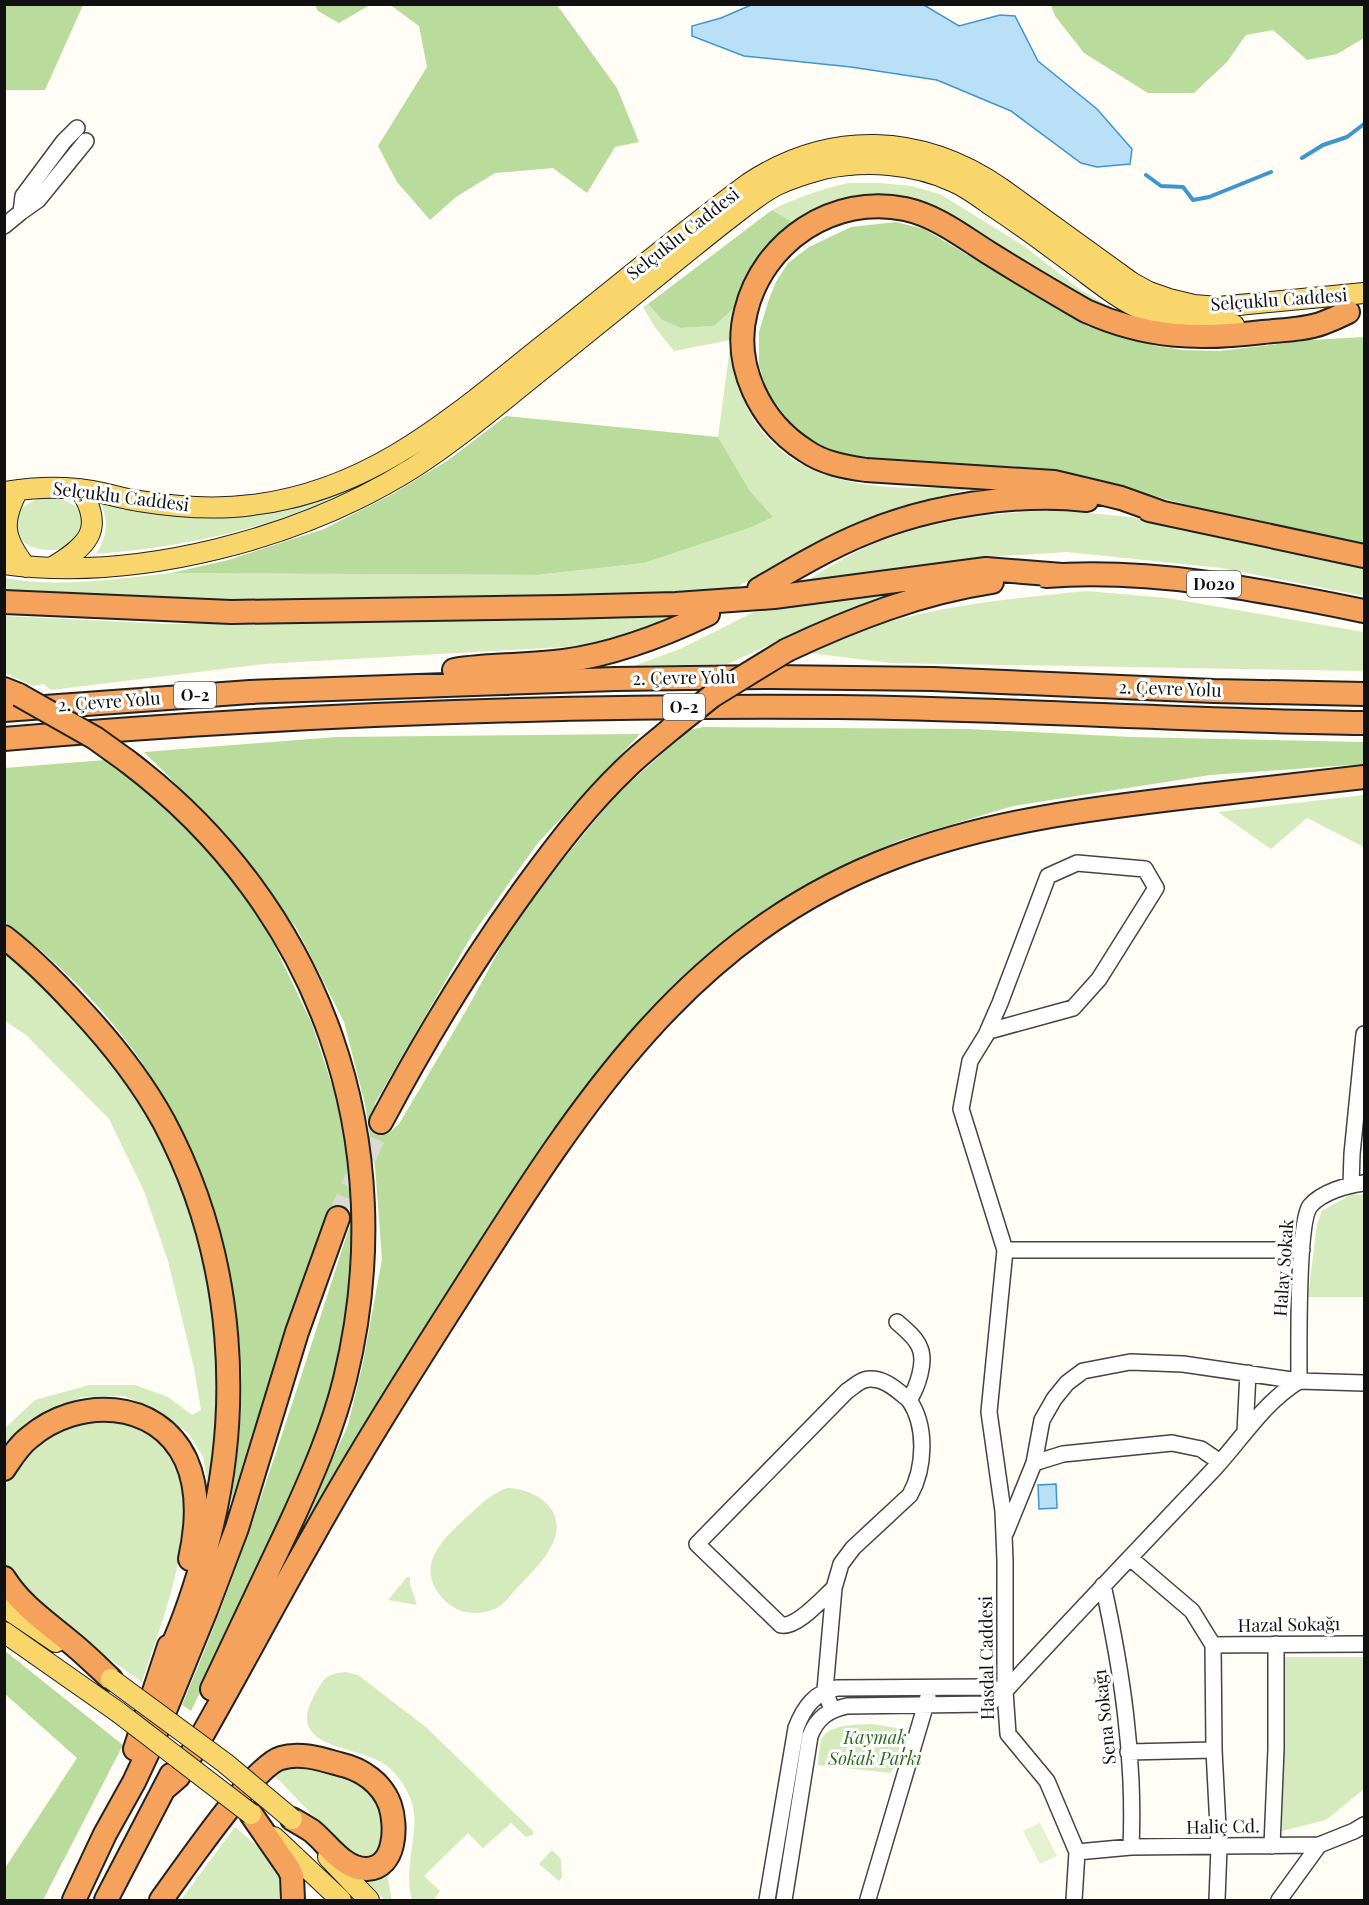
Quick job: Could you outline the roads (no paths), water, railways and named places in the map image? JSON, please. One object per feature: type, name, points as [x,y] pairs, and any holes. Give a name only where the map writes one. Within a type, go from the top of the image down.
[{"type":"highway","points":[[1163,513],[1121,498],[1054,482],[866,470],[845,467],[807,452],[777,427],[760,407],[751,387],[744,357],[745,311],[766,266],[790,237],[823,218],[862,207],[884,207],[905,209],[942,223],[1086,311],[1108,321],[1150,333],[1199,337],[1235,336],[1322,324],[1356,311]]},
{"type":"highway","points":[[759,588],[865,532],[934,510],[974,503],[1047,498],[1120,504],[1365,556]]},
{"type":"highway","points":[[4,602],[231,612],[552,607],[687,603],[774,597],[986,569],[1062,575]]},
{"type":"highway","name":"D020","points":[[1062,575],[1128,574],[1202,582],[1292,596],[1365,611]]},
{"type":"highway","points":[[381,1122],[460,982],[544,863],[618,776],[712,696],[787,650],[868,614],[946,590],[1017,578],[1062,575]]},
{"type":"highway","points":[[387,687],[451,670],[565,661],[602,654],[645,642],[708,614]]},
{"type":"highway","name":"2. Çevre Yolu","points":[[9,698],[202,695],[584,680],[771,677],[1365,694]]},
{"type":"highway","points":[[9,698],[87,733],[148,777],[188,813],[252,887],[294,952],[335,1046],[355,1123],[364,1192],[365,1219],[359,1305],[345,1380],[332,1426],[269,1569],[164,1789],[106,1900]]},
{"type":"highway","name":"2. Çevre Yolu","points":[[4,739],[286,719],[665,708],[909,708],[1255,722],[1365,723]]},
{"type":"highway","points":[[164,1789],[178,1777],[313,1535],[395,1398],[543,1168],[597,1091],[639,1039],[693,982],[723,956],[766,925],[852,875],[895,857],[977,831],[1023,820],[1098,808],[1365,777]]},
{"type":"highway","points":[[4,937],[51,978],[80,1009],[124,1061],[145,1091],[164,1122],[188,1178],[211,1245],[220,1283],[228,1344],[229,1375],[226,1447],[222,1476],[215,1514],[194,1590],[177,1638],[165,1660]]},
{"type":"highway","points":[[74,1900],[148,1752],[210,1600],[244,1506],[300,1323],[338,1218]]},
{"type":"highway","points":[[4,1469],[29,1437],[65,1415],[101,1408],[135,1415],[152,1422],[165,1431],[177,1446],[191,1472],[196,1503],[191,1556],[165,1660],[125,1774],[118,1808]]},
{"type":"highway","points":[[4,1578],[30,1610],[71,1642],[111,1678]]},
{"type":"highway","points":[[161,1900],[218,1822],[264,1768],[280,1758],[306,1756],[342,1764],[367,1775],[378,1784],[387,1796],[393,1823],[389,1855],[373,1868],[358,1869],[340,1858],[311,1831],[292,1819]]},
{"type":"highway","points":[[251,1814],[289,1869],[292,1876],[293,1900]]},
{"type":"main road","name":"Selçuklu Caddesi","points":[[11,491],[35,488],[80,489],[177,506],[223,507],[285,501],[315,493],[365,473],[424,437],[465,408],[748,183],[793,158],[840,147],[862,145],[904,147],[956,162],[980,173],[1131,282],[1169,299],[1194,305],[1227,307],[1365,293]]},
{"type":"main road","name":"Selçuklu Caddesi","points":[[4,564],[51,568],[133,563],[221,548],[282,530],[389,482],[458,438],[755,199],[776,185],[827,168],[856,164],[885,165],[932,173],[955,182],[1006,215],[1124,300],[1166,317],[1191,323],[1220,326],[1356,311]]},
{"type":"main road","points":[[51,568],[82,546],[91,532],[93,520],[90,508],[80,489]]},
{"type":"main road","points":[[11,491],[6,530],[10,543],[26,567]]},
{"type":"main road","points":[[4,1607],[111,1678],[234,1770],[292,1819],[369,1900]]},
{"type":"main road","points":[[4,1632],[118,1712],[251,1814],[340,1900]]},
{"type":"street","points":[[21,212],[23,196],[64,141],[77,128]]},
{"type":"street","points":[[4,226],[38,200],[86,141]]},
{"type":"street","points":[[986,1035],[989,1031],[1073,1008],[1099,979],[1156,888],[1145,869],[1077,863],[1048,876],[986,1035],[970,1061],[960,1109],[1005,1250],[1302,1250]]},
{"type":"street","points":[[1358,1184],[1352,1154],[1365,1034]]},
{"type":"street","name":"Halay Sokak","points":[[1299,1381],[1302,1250],[1305,1219],[1311,1206],[1329,1193],[1358,1184]]},
{"type":"street","name":"Hasdal Caddesi","points":[[1005,1250],[989,1412],[1003,1511],[1005,1691],[1008,1734],[1047,1781],[1077,1852],[1074,1900]]},
{"type":"street","points":[[897,1322],[916,1340],[921,1349],[919,1377],[909,1400]]},
{"type":"street","points":[[1004,1538],[1034,1463],[1042,1420],[1054,1399],[1067,1383],[1083,1371],[1130,1362],[1183,1364],[1299,1381],[1365,1383]]},
{"type":"street","points":[[1245,1432],[1248,1373]]},
{"type":"street","points":[[832,1710],[825,1690],[834,1588],[841,1564],[853,1548],[910,1495],[916,1484],[921,1461],[919,1422],[915,1409],[909,1400],[892,1386],[876,1380],[863,1380],[847,1391],[697,1544],[781,1625],[787,1626],[797,1622],[834,1588]]},
{"type":"street","points":[[784,1900],[810,1736],[819,1719],[832,1710],[847,1706],[989,1704],[1005,1691],[1130,1558],[1283,1391],[1299,1381]]},
{"type":"street","points":[[1034,1463],[1063,1454],[1172,1443],[1201,1449],[1220,1462]]},
{"type":"street","points":[[1130,1558],[1192,1611],[1213,1645],[1214,1750],[1219,1847],[1217,1900]]},
{"type":"street","name":"Sena Sokağı","points":[[1103,1585],[1116,1647],[1126,1714],[1133,1802],[1131,1847]]},
{"type":"street","points":[[1272,1846],[1276,1749],[1276,1644]]},
{"type":"street","name":"Hazal Sokağı","points":[[1213,1645],[1365,1644]]},
{"type":"street","points":[[869,1900],[927,1704],[929,1687]]},
{"type":"street","points":[[767,1900],[796,1728],[808,1705],[825,1690],[985,1687],[1005,1691]]},
{"type":"street","points":[[1128,1752],[1214,1750]]},
{"type":"street","name":"Haliç Cd.","points":[[1077,1852],[1131,1847],[1319,1845],[1365,1825]]},
{"type":"street","points":[[1279,1900],[1319,1845]]},
{"type":"water","points":[[751,5],[924,5],[959,26],[1000,15],[1015,16],[1038,61],[1097,109],[1132,149],[1130,164],[1097,167],[1081,163],[1011,111],[937,80],[851,67],[744,56],[692,36],[692,26],[721,18]]},
{"type":"water","points":[[1056,1484],[1057,1508],[1039,1509],[1038,1485]]},
{"type":"waterway","points":[[1302,158],[1323,145],[1347,137],[1364,124]]},
{"type":"waterway","points":[[1146,175],[1161,186],[1183,187],[1193,200],[1209,197],[1271,172]]},
{"type":"tunnel","points":[[338,1218],[381,1122]]},
{"type":"park label","name":"Kaymak Sokak Parkı","points":[[875,1748]]}]
